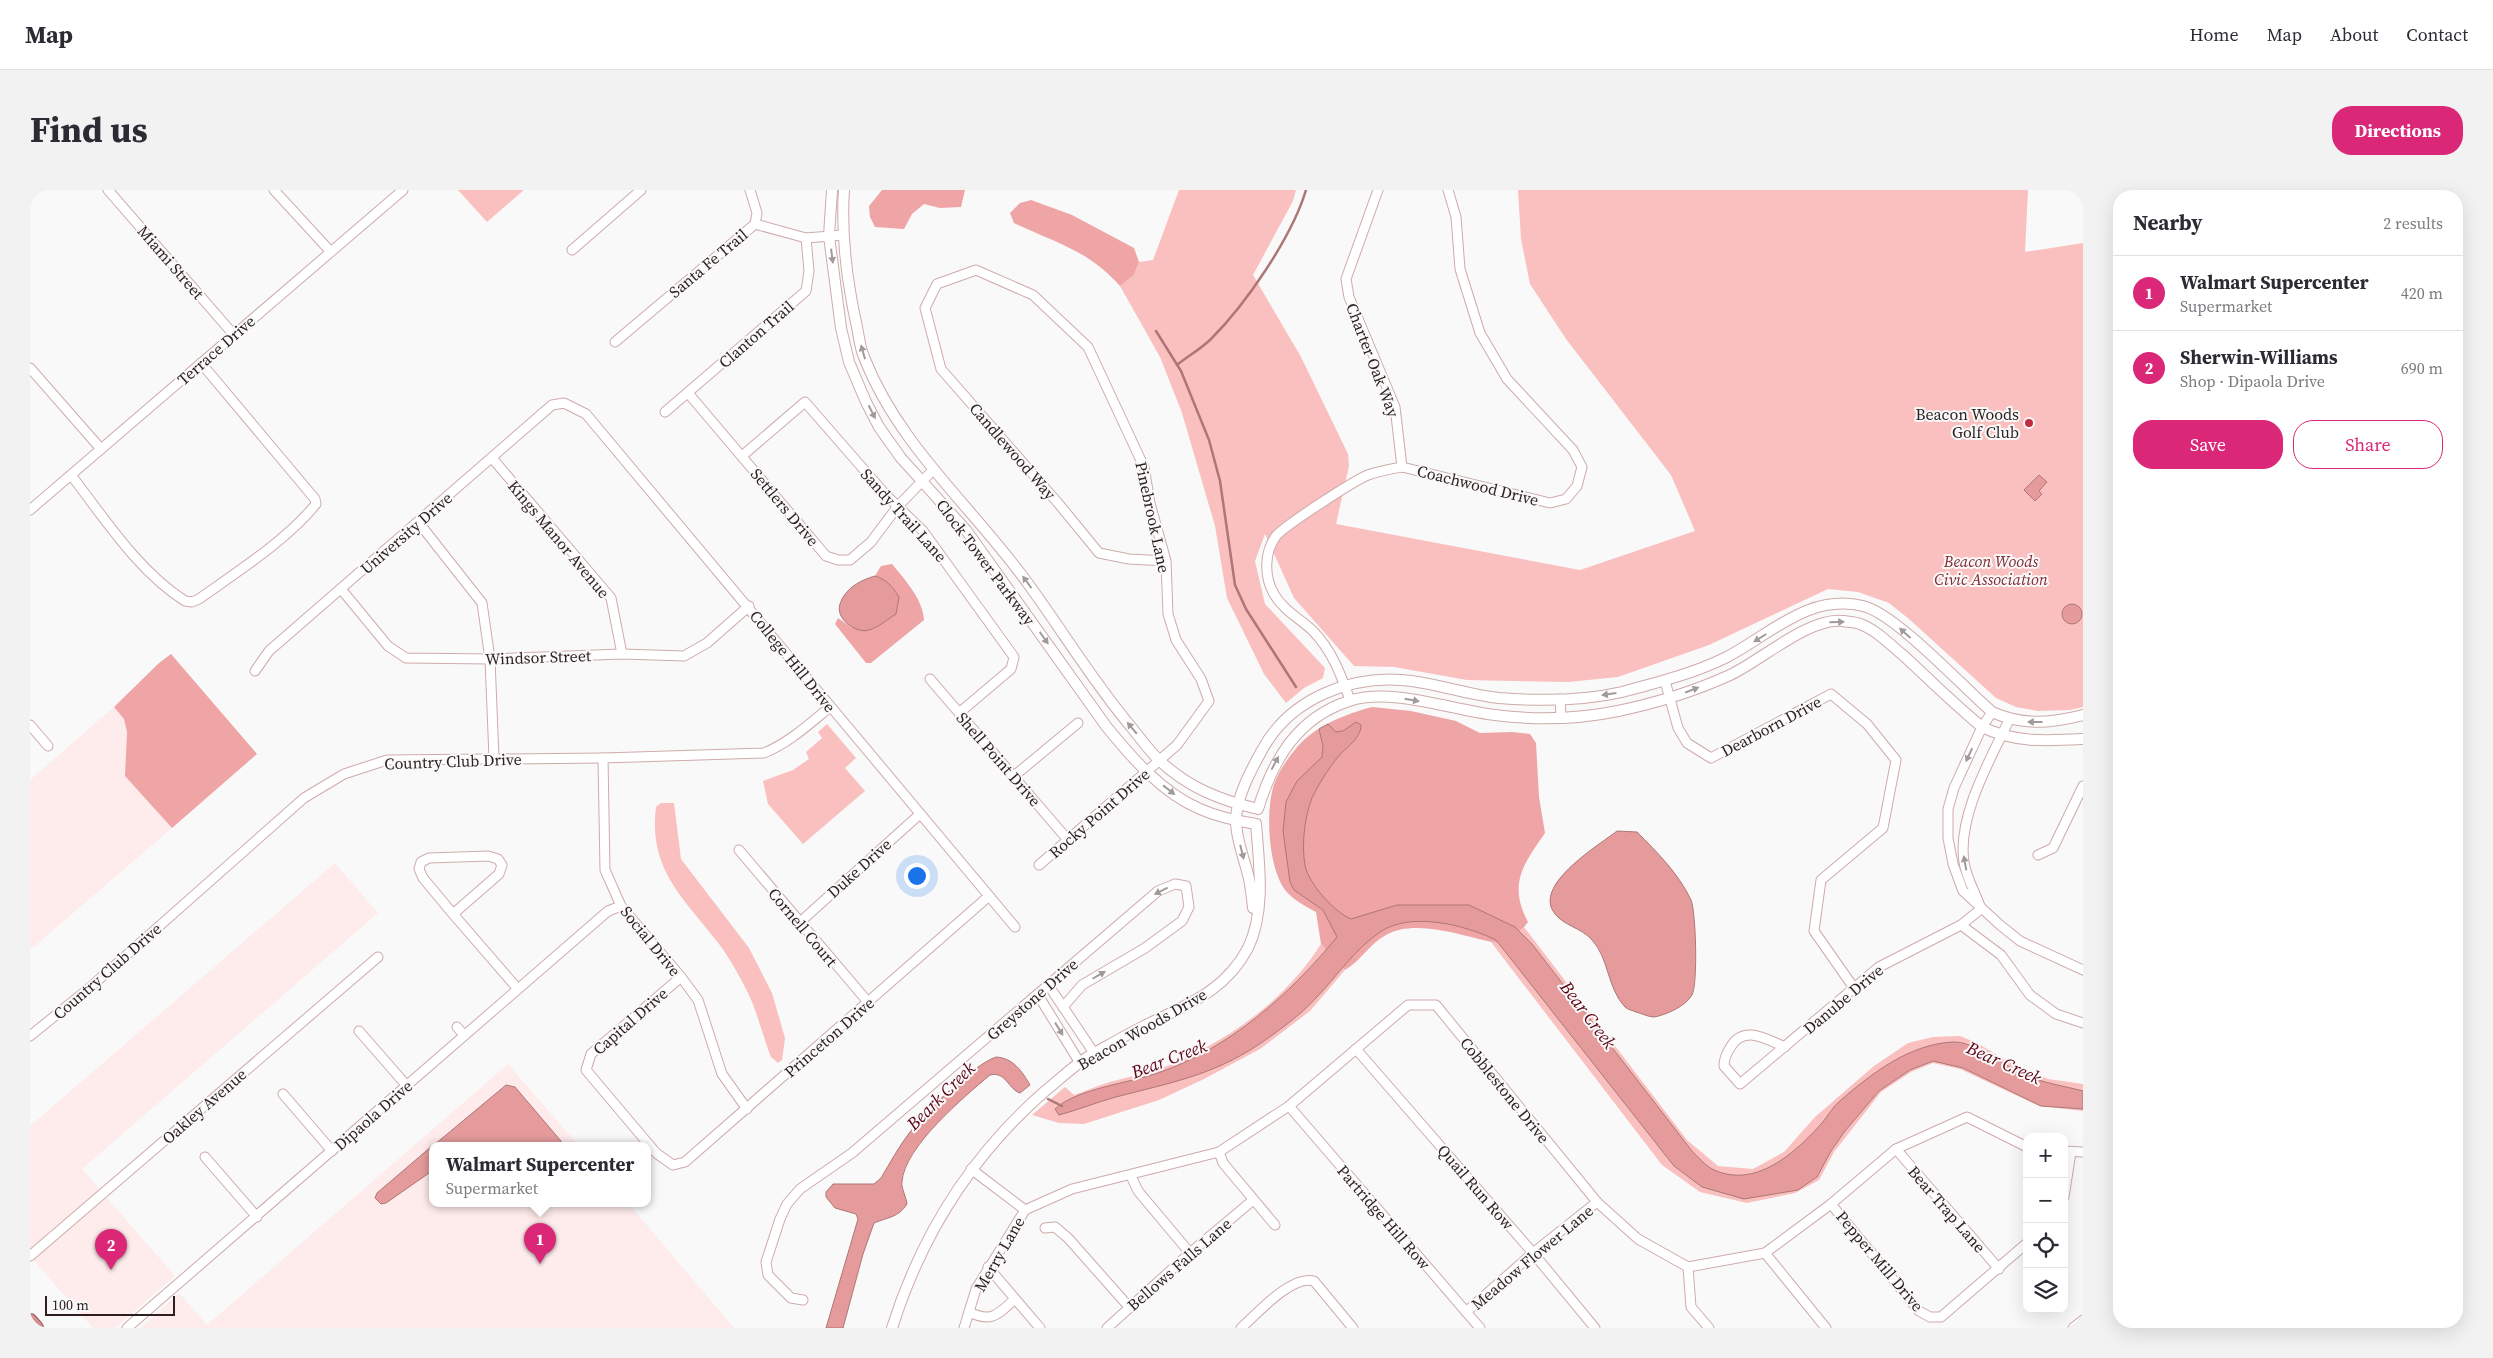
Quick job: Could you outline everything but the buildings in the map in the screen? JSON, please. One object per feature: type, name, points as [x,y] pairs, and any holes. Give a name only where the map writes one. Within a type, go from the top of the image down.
[{"type":"highway","points":[[30,1321],[36,1328]]},
{"type":"street","name":"Miami Street","points":[[108,190],[234,335]]},
{"type":"street","points":[[274,190],[330,252]]},
{"type":"street","name":"Terrace Drive","points":[[30,510],[403,190]]},
{"type":"street","points":[[572,250],[641,190]]},
{"type":"street","points":[[750,190],[757,213],[755,224]]},
{"type":"street","name":"Clock Tower Parkway","points":[[832,190],[830,236],[841,328],[849,362],[879,427],[901,458],[966,530],[1106,726],[1127,751],[1148,772],[1178,797],[1193,805],[1236,820],[1256,824]]},
{"type":"street","name":"Clock Tower Parkway","points":[[844,190],[844,234],[853,308],[863,355],[876,385],[898,425],[933,470],[983,524],[1029,585],[1076,655],[1159,760],[1187,784],[1215,797],[1258,809]]},
{"type":"street","name":"Charter Oak Way","points":[[1378,190],[1346,279],[1349,297],[1395,407],[1402,467]]},
{"type":"street","name":"Coachwood Drive","points":[[1402,467],[1550,503],[1566,498],[1577,486],[1582,468],[1573,450],[1507,379],[1480,333],[1460,269],[1456,217],[1448,190]]},
{"type":"street","name":"Santa Fe Trail","points":[[615,342],[755,224],[806,238],[844,234]]},
{"type":"street","name":"Clanton Trail","points":[[665,412],[806,291],[809,271],[806,238]]},
{"type":"street","name":"Pinebrook Lane","points":[[937,284],[976,270],[1034,295],[1088,347],[1144,467],[1150,503],[1166,561],[1168,614],[1176,640],[1201,679],[1208,701],[1178,745],[1159,760]]},
{"type":"street","name":"Candlewood Way","points":[[937,284],[925,308],[941,369],[1099,553],[1129,559],[1166,561]]},
{"type":"street","points":[[71,475],[126,546],[149,571],[185,601],[192,602],[199,599],[274,544],[310,512],[316,504],[315,499],[201,363]]},
{"type":"street","points":[[30,368],[101,449]]},
{"type":"street","name":"Settlers Drive","points":[[688,392],[826,556],[838,560],[850,560],[871,542],[898,506],[933,470]]},
{"type":"street","name":"Sandy Trail Lane","points":[[742,456],[805,402],[886,495],[924,531],[982,615],[1014,657],[1011,669],[959,713]]},
{"type":"street","name":"University Drive","points":[[255,671],[269,651],[552,406],[564,403]]},
{"type":"street","name":"College Hill Drive","points":[[564,403],[586,414],[1015,927]]},
{"type":"street","name":"Kings Manor Avenue","points":[[492,458],[611,598],[622,654]]},
{"type":"street","points":[[1350,700],[1331,655],[1319,638],[1285,608],[1275,596],[1267,571],[1269,553],[1276,536],[1289,525],[1367,475],[1402,467]]},
{"type":"street","points":[[419,522],[482,603],[490,660],[494,758]]},
{"type":"street","name":"Windsor Street","points":[[341,589],[388,646],[406,658],[490,660],[622,654],[684,656],[707,643],[748,606]]},
{"type":"street","points":[[1239,805],[1250,771],[1268,739],[1287,717],[1308,701],[1345,685],[1383,679],[1413,681],[1499,698],[1560,699],[1613,694],[1665,681],[1723,659],[1759,639],[1795,614],[1817,605],[1841,602],[1866,607],[1890,620],[1992,712],[2009,720],[2054,722],[2083,715]]},
{"type":"street","points":[[1258,809],[1267,778],[1282,749],[1318,716],[1350,700],[1383,697],[1410,699],[1447,708],[1497,716],[1561,717],[1616,712],[1670,698],[1730,675],[1768,654],[1804,630],[1822,623],[1840,621],[1860,624],[1880,635],[1982,727],[2001,736],[2032,742],[2083,739]]},
{"type":"street","name":"Shell Point Drive","points":[[930,679],[1068,840]]},
{"type":"street","name":"Dearborn Drive","points":[[1665,681],[1678,728],[1687,743],[1711,758],[1831,694],[1867,724],[1896,760],[1883,828],[1821,880],[1814,932],[1854,988]]},
{"type":"street","points":[[1560,699],[1561,717]]},
{"type":"street","name":"Country Club Drive","points":[[30,1043],[34,1034],[304,798],[344,774],[387,760],[603,758],[764,753],[778,747],[791,738],[830,707]]},
{"type":"street","points":[[1992,712],[1982,727],[1954,788],[1948,809],[1948,838],[1953,864],[1962,891],[2020,941],[2083,970]]},
{"type":"street","points":[[1981,909],[1964,863],[1963,832],[1971,806],[2009,720]]},
{"type":"street","points":[[1014,776],[1078,723]]},
{"type":"street","points":[[30,725],[48,746]]},
{"type":"street","name":"Social Drive","points":[[603,758],[606,870],[621,906],[698,1000],[722,1074],[747,1109]]},
{"type":"street","name":"Rocky Point Drive","points":[[1039,865],[1148,772],[1159,760]]},
{"type":"street","points":[[2038,856],[2053,848],[2083,786]]},
{"type":"street","name":"Beacon Woods Drive","points":[[1239,805],[1236,820],[1256,924]]},
{"type":"street","name":"Beacon Woods Drive","points":[[892,1328],[904,1292],[921,1252],[948,1202],[971,1169],[1026,1108],[1094,1053],[1202,998],[1230,974],[1248,947],[1256,924],[1260,882],[1256,824],[1258,809]]},
{"type":"street","name":"Duke Drive","points":[[799,923],[920,814]]},
{"type":"street","name":"Cornell Court","points":[[739,850],[868,1002]]},
{"type":"street","points":[[453,914],[499,874],[502,865],[498,858],[488,856],[429,858],[421,862],[419,869],[423,878],[453,914],[517,988]]},
{"type":"street","name":"Greystone Drive","points":[[804,1300],[791,1298],[768,1275],[766,1262],[786,1204],[800,1190],[852,1153],[1038,996],[1158,891],[1174,884],[1186,886],[1189,907],[1182,921],[1145,948],[1082,985],[1063,1007]]},
{"type":"street","name":"Princeton Drive","points":[[664,1161],[673,1166],[685,1162],[989,896]]},
{"type":"street","name":"Dipaola Drive","points":[[127,1328],[257,1217],[517,988],[608,911],[621,906]]},
{"type":"street","name":"Danube Drive","points":[[1786,1047],[1759,1036],[1740,1035],[1733,1041],[1727,1052],[1724,1066],[1740,1084],[1786,1047],[1879,967],[1961,925],[1981,909]]},
{"type":"street","points":[[1961,925],[2001,955],[2030,995],[2056,1014],[2083,1023]]},
{"type":"street","name":"Oakley Avenue","points":[[30,1256],[378,957]]},
{"type":"street","name":"Capital Drive","points":[[648,1142],[586,1070],[591,1054],[681,977]]},
{"type":"street","points":[[1049,986],[1094,1053]]},
{"type":"street","points":[[1038,996],[1080,1063]]},
{"type":"street","name":"Cobblestone Drive","points":[[1025,1210],[1072,1189],[1131,1176],[1219,1152],[1289,1106],[1408,1005],[1436,1005],[1597,1202],[1638,1239],[1688,1267]]},
{"type":"street","points":[[457,1027],[464,1035]]},
{"type":"street","points":[[359,1031],[407,1086]]},
{"type":"street","name":"Quail Run Row","points":[[1356,1048],[1533,1252],[1595,1328]]},
{"type":"street","points":[[283,1094],[332,1151]]},
{"type":"street","name":"Partridge Hill Row","points":[[1289,1106],[1480,1328]]},
{"type":"street","points":[[1709,1328],[1692,1307],[1688,1267],[1766,1253],[1831,1204],[1896,1149],[1967,1117],[2023,1145]]},
{"type":"street","name":"Capital Drive","points":[[651,1146],[664,1161]]},
{"type":"street","name":"Bear Trap Lane","points":[[1896,1149],[1998,1269]]},
{"type":"street","points":[[1219,1152],[1222,1162],[1252,1201],[1275,1225]]},
{"type":"street","points":[[2068,1152],[2083,1152]]},
{"type":"street","points":[[205,1157],[257,1217]]},
{"type":"street","points":[[971,1169],[1025,1210]]},
{"type":"street","points":[[1131,1176],[1138,1191],[1190,1253]]},
{"type":"street","name":"Bellows Falls Lane","points":[[1107,1328],[1190,1253],[1252,1201]]},
{"type":"street","name":"Meadow Flower Lane","points":[[1466,1312],[1533,1252],[1597,1202]]},
{"type":"street","name":"Pepper Mill Drive","points":[[1831,1204],[1919,1311],[1930,1318],[1941,1317],[1998,1269]]},
{"type":"street","name":"Merry Lane","points":[[964,1328],[976,1289],[1025,1210]]},
{"type":"street","points":[[1045,1228],[1055,1227],[1068,1238],[1130,1308]]},
{"type":"street","points":[[1998,1269],[2023,1247]]},
{"type":"street","points":[[1766,1253],[1826,1328]]},
{"type":"street","points":[[988,1267],[1040,1328]]},
{"type":"street","points":[[1241,1328],[1293,1283],[1305,1279],[1314,1281],[1353,1328]]},
{"type":"street","points":[[968,1312],[983,1319],[995,1316],[1015,1300]]},
{"type":"street","points":[[2073,1328],[2083,1320]]},
{"type":"shaded area","points":[[882,190],[965,190],[961,207],[940,208],[924,204],[912,214],[904,229],[875,227],[870,217],[869,206]]},
{"type":"shaded area","points":[[1031,200],[1072,215],[1134,248],[1139,262],[1134,275],[1120,286],[1096,264],[1071,248],[1014,223],[1010,213],[1020,203]]},
{"type":"shaded area","points":[[2039,475],[2047,482],[2039,491],[2042,494],[2035,501],[2024,490]]},
{"type":"shaded area","points":[[892,564],[917,597],[924,620],[871,663],[866,663],[835,624],[838,618],[852,628],[899,597],[889,584],[875,576],[881,566]]},
{"type":"shaded area","points":[[875,576],[889,584],[899,597],[896,614],[873,629],[858,630],[844,620],[839,610],[840,604],[842,598],[850,589],[864,580]]},
{"type":"shaded area","points":[[2072,604],[2079,607],[2082,614],[2079,621],[2072,624],[2065,621],[2062,614],[2065,607]]},
{"type":"shaded area","points":[[171,654],[257,754],[172,828],[125,776],[127,732],[124,719],[114,707],[159,663]]},
{"type":"shaded area","points":[[114,707],[124,719],[127,732],[125,776],[172,828],[30,950],[30,780]]},
{"type":"shaded area","points":[[1372,707],[1411,711],[1456,721],[1480,733],[1512,732],[1530,734],[1536,743],[1539,797],[1545,833],[1530,855],[1521,875],[1519,897],[1528,922],[1503,944],[1444,931],[1413,928],[1399,930],[1380,939],[1345,970],[1321,944],[1316,912],[1292,897],[1280,881],[1272,856],[1269,829],[1272,792],[1279,774],[1298,746],[1314,732],[1342,717]]},
{"type":"shaded area","points":[[1356,722],[1361,725],[1359,735],[1337,758],[1323,778],[1309,806],[1304,837],[1304,856],[1307,872],[1316,888],[1330,904],[1351,919],[1397,905],[1469,905],[1515,927],[1532,944],[1692,1151],[1712,1169],[1728,1174],[1744,1175],[1759,1172],[1773,1165],[1799,1146],[1822,1123],[1838,1102],[1879,1070],[1907,1054],[1937,1044],[1962,1043],[1980,1050],[2032,1078],[2083,1091],[2083,1109],[2041,1106],[1963,1068],[1933,1061],[1910,1070],[1879,1091],[1845,1131],[1831,1151],[1817,1177],[1798,1190],[1744,1199],[1702,1187],[1674,1166],[1496,940],[1454,925],[1422,921],[1407,922],[1380,932],[1354,954],[1311,1004],[1273,1035],[1241,1056],[1172,1083],[1109,1099],[1059,1115],[1055,1109],[1076,1096],[1158,1073],[1210,1049],[1234,1034],[1278,999],[1337,937],[1323,910],[1294,890],[1290,882],[1283,831],[1286,802],[1297,781],[1322,757],[1323,746],[1319,729],[1328,724],[1336,732],[1343,731]]},
{"type":"shaded area","points":[[1617,831],[1637,832],[1645,840],[1680,881],[1693,907],[1696,963],[1692,995],[1685,1003],[1675,1009],[1654,1017],[1625,1007],[1615,991],[1598,947],[1583,932],[1561,920],[1553,911],[1550,900],[1553,889],[1561,877],[1584,855]]},
{"type":"shaded area","points":[[335,863],[378,913],[82,1169],[175,1276],[115,1328],[93,1328],[30,1256],[30,1126]]},
{"type":"shaded area","points":[[996,1057],[1012,1063],[1020,1070],[1030,1085],[1020,1093],[1000,1076],[990,1075],[951,1109],[924,1139],[905,1168],[902,1184],[907,1204],[896,1215],[874,1223],[863,1254],[843,1328],[826,1328],[858,1219],[856,1214],[835,1208],[826,1197],[826,1192],[833,1184],[874,1184],[881,1178],[906,1137],[927,1113],[962,1079]]},
{"type":"shaded area","points":[[508,1064],[575,1142],[429,1142],[429,1207],[631,1207],[734,1328],[141,1328],[179,1293],[207,1325]]},
{"type":"shaded area","points":[[506,1085],[515,1087],[561,1141],[561,1142],[438,1142]]},
{"type":"shaded area","points":[[429,1149],[429,1173],[386,1203],[381,1204],[375,1198],[377,1193]]},
{"type":"green space","points":[[458,190],[524,190],[487,222]]},
{"type":"green space","name":"Beacon Woods Civic Association","points":[[1179,190],[1296,190],[1293,201],[1253,275],[1301,357],[1348,454],[1349,466],[1336,524],[1580,570],[1695,531],[1671,475],[1566,339],[1530,284],[1521,239],[1518,190],[2028,190],[2025,252],[2083,243],[2083,707],[2070,710],[2038,711],[2016,707],[1996,698],[1889,603],[1858,592],[1828,589],[1709,645],[1618,677],[1568,682],[1467,680],[1394,667],[1354,666],[1294,598],[1265,534],[1255,561],[1265,604],[1325,668],[1323,678],[1304,688],[1286,703],[1264,674],[1227,598],[1215,526],[1182,413],[1160,357],[1120,286],[1134,275],[1139,262],[1153,260]]},
{"type":"green space","points":[[827,724],[856,758],[845,768],[865,791],[803,844],[768,804],[763,781],[793,770],[809,759],[806,752],[822,738],[818,732]]},
{"type":"green space","points":[[661,803],[674,803],[681,859],[749,948],[772,993],[785,1038],[782,1060],[778,1063],[771,1057],[753,1004],[726,954],[671,882],[663,866],[655,829],[656,807]]},
{"type":"green space","points":[[1524,927],[1687,1140],[1718,1166],[1753,1169],[1784,1152],[1815,1117],[1874,1066],[1908,1043],[1933,1037],[1960,1036],[1977,1043],[2009,1062],[2048,1079],[2083,1084],[2083,1111],[2039,1106],[1960,1069],[1933,1063],[1911,1072],[1881,1092],[1834,1152],[1819,1180],[1795,1193],[1747,1203],[1700,1192],[1662,1165],[1491,942],[1503,944]]},
{"type":"green space","points":[[1321,944],[1345,970],[1310,1011],[1260,1049],[1204,1079],[1159,1100],[1084,1124],[1059,1123],[1032,1115],[1065,1087],[1074,1095],[1109,1082],[1154,1071],[1179,1061],[1226,1036],[1269,1004],[1289,985]]},
{"type":"waterway","points":[[1177,365],[1211,339],[1239,308],[1279,249],[1306,190]]},
{"type":"waterway","points":[[1156,331],[1181,371],[1209,440],[1220,481],[1235,585],[1246,609],[1296,687]]},
{"type":"waterway","name":"Bear Creek","points":[[1048,1099],[1062,1106]]},
{"type":"place","name":"Beacon Woods Golf Club","points":[[2029,423]]},
{"type":"place","name":"Walmart Supercenter","points":[[540,1264]]},
{"type":"place","name":"Sherwin-Williams","points":[[111,1270]]},
{"type":"water label","name":"Beark Creek","points":[[941,1096]]}]
